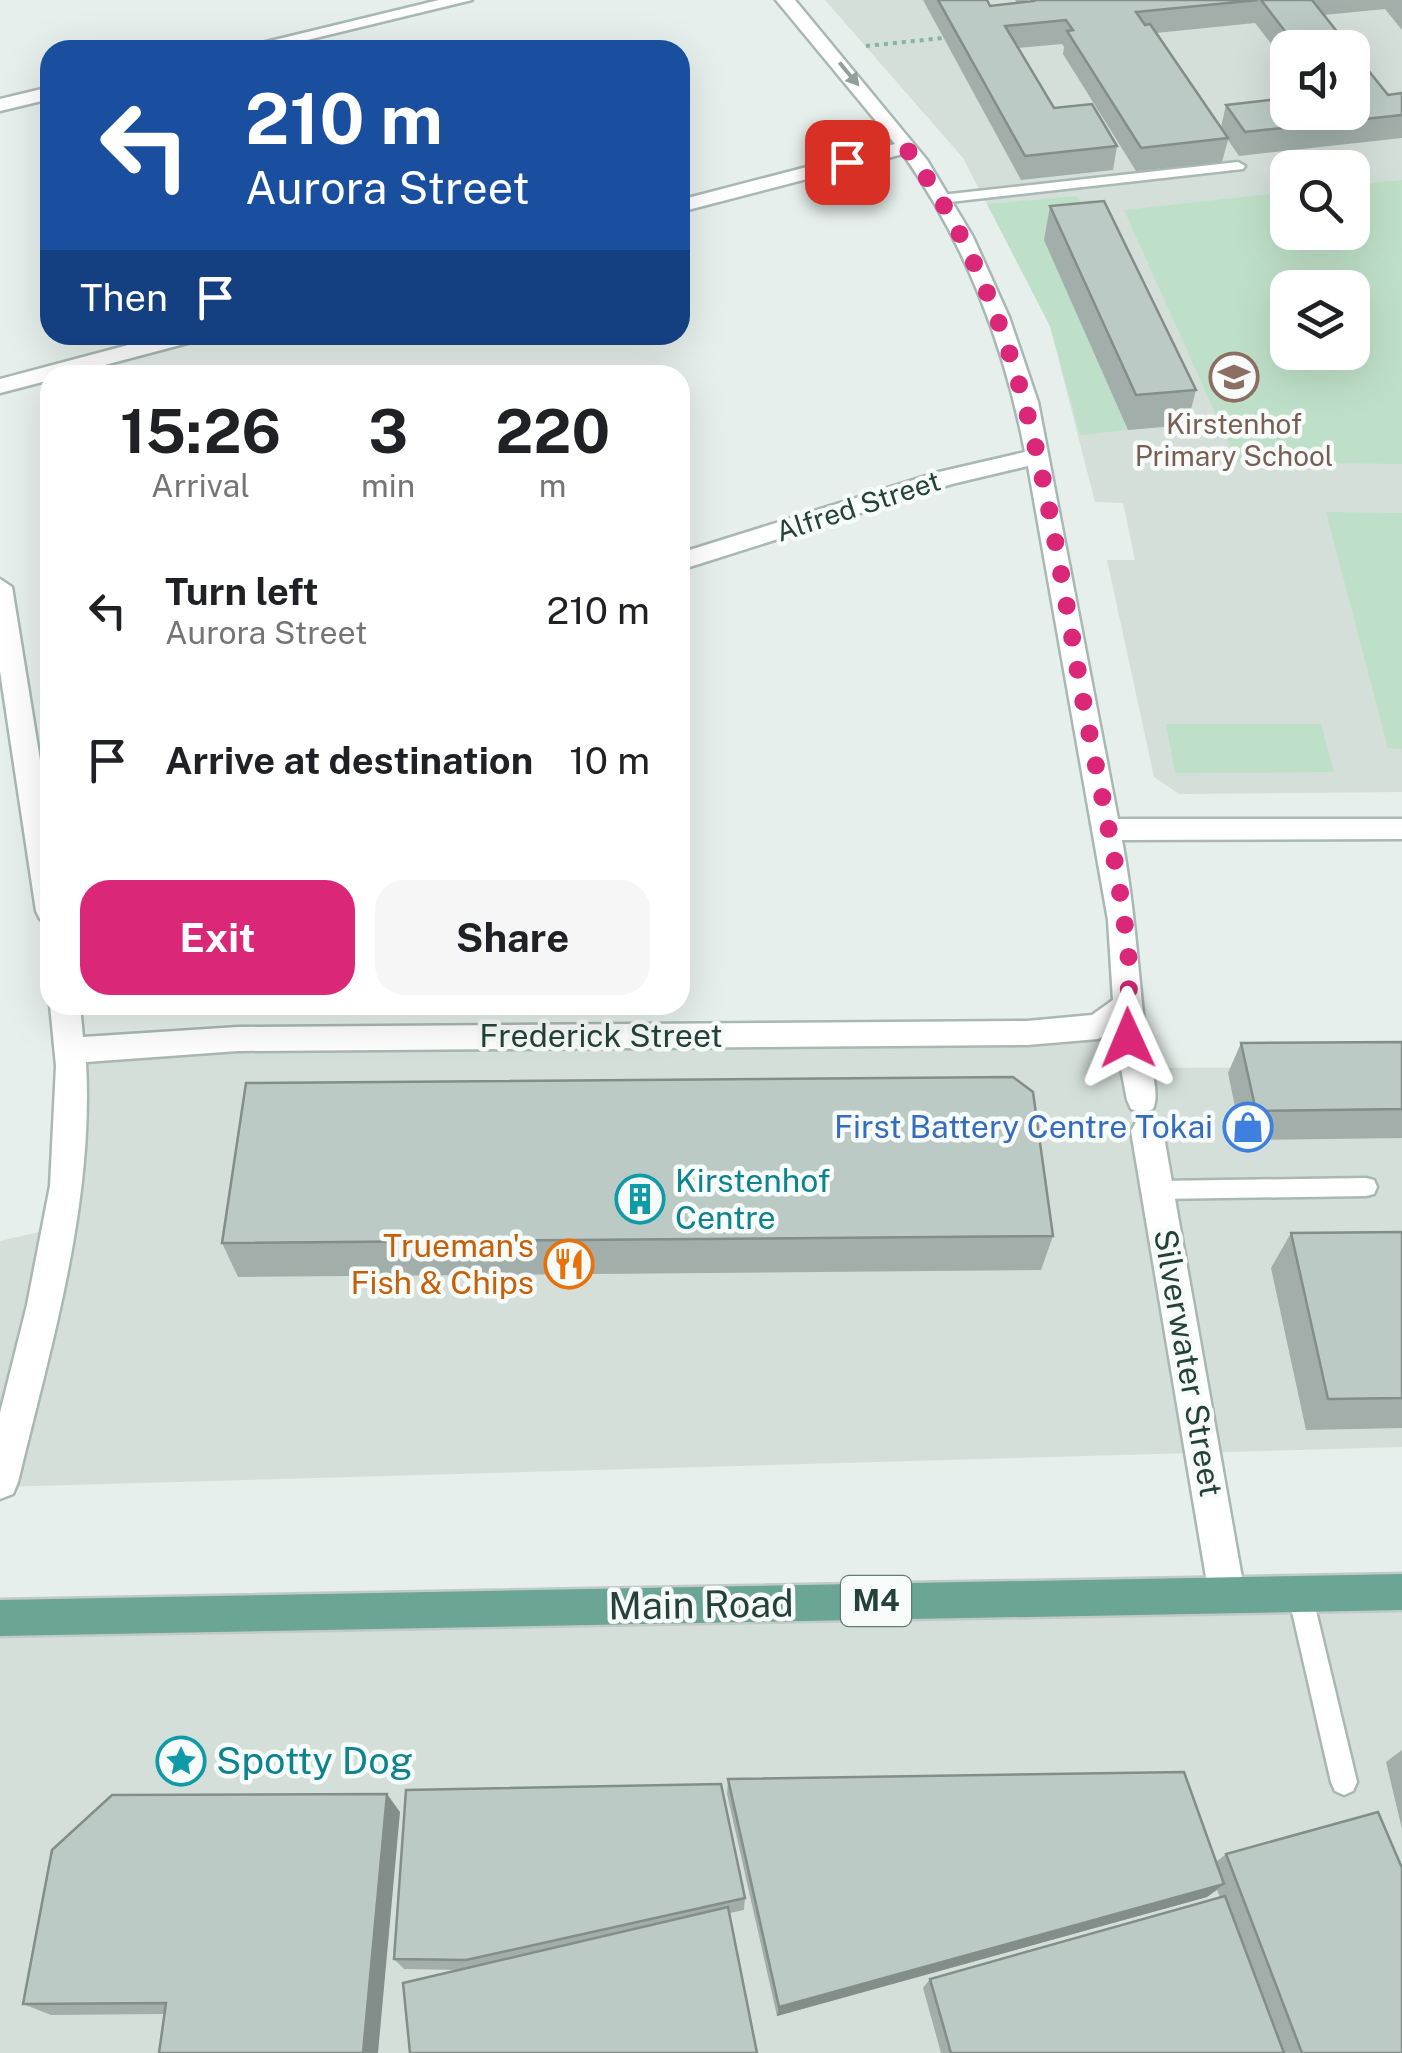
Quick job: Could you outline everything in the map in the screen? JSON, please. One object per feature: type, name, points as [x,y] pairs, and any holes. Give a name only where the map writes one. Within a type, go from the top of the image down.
[{"type":"main road","name":"Main Road","points":[[0,1618],[1402,1592]]},
{"type":"street","points":[[286,40],[463,0]]},
{"type":"street","name":"Silverwater Street","points":[[786,0],[906,148],[941,199],[985,282],[1008,340],[1037,457],[1130,966],[1125,1008],[1132,1068],[1145,1116],[1227,1595]]},
{"type":"street","points":[[0,105],[40,95]]},
{"type":"street","points":[[690,203],[906,148]]},
{"type":"street","points":[[79,365],[154,345]]},
{"type":"street","points":[[0,386],[40,375]]},
{"type":"street","name":"Alfred Street","points":[[690,559],[947,477],[1037,457]]},
{"type":"street","points":[[0,587],[39,765]]},
{"type":"street","points":[[1106,830],[1402,829]]},
{"type":"street","name":"Frederick Street","points":[[72,1050],[238,1038],[1028,1034],[1098,1027],[1125,1008]]},
{"type":"street","points":[[0,1482],[61,1228],[70,1153],[72,1050],[67,1015]]},
{"type":"lane","points":[[941,199],[1238,166]]},
{"type":"lane","points":[[1158,1190],[1366,1186]]},
{"type":"lane","points":[[1300,1594],[1344,1782]]},
{"type":"path","points":[[850,49],[943,38]]},
{"type":"shaded area","name":"Kirstenhof Primary School","points":[[825,0],[1402,0],[1402,792],[1179,794],[1154,777],[1107,560],[1135,560],[1123,503],[1095,502],[1050,326],[963,158]]},
{"type":"shaded area","points":[[1125,1008],[1132,1068],[1402,1067],[1402,1447],[0,1487],[0,1241],[61,1227],[72,1050],[1027,1033]]},
{"type":"shaded area","points":[[1402,1592],[1402,2053],[0,2053],[0,1618]]},
{"type":"green space","points":[[1402,180],[1402,464],[1237,462],[1124,210],[1270,194],[1270,250],[1370,250],[1370,183]]},
{"type":"green space","points":[[1077,196],[1080,201],[1094,200],[1112,236],[1045,241],[1128,430],[1080,435],[1050,326],[987,204]]},
{"type":"green space","points":[[1326,512],[1402,513],[1402,749],[1388,748]]},
{"type":"green space","points":[[1166,724],[1321,724],[1334,772],[1175,773]]},
{"type":"building","points":[[938,0],[987,0],[990,6],[1032,0],[1258,0],[1136,12],[1145,25],[1150,24],[1228,138],[1141,148],[1067,31],[1073,30],[1066,20],[1005,26],[1054,108],[1092,104],[1117,146],[1025,156]]},
{"type":"building","points":[[1261,0],[1312,0],[1336,30],[1284,30]]},
{"type":"building","points":[[1370,72],[1388,95],[1402,93],[1402,115],[1370,118]]},
{"type":"building","points":[[1270,100],[1270,129],[1245,132],[1226,105]]},
{"type":"building","points":[[1104,201],[1196,390],[1136,395],[1050,206]]},
{"type":"building","points":[[1402,1042],[1402,1109],[1256,1111],[1241,1043]]},
{"type":"building","name":"Kirstenhof Centre","points":[[1013,1077],[1033,1092],[1053,1236],[222,1243],[246,1083]]},
{"type":"building","points":[[1402,1232],[1402,1398],[1328,1399],[1291,1233]]},
{"type":"building","points":[[1184,1772],[1224,1884],[779,2007],[728,1779]]},
{"type":"building","points":[[721,1784],[745,1898],[466,1960],[394,1959],[406,1790]]},
{"type":"building","points":[[387,1794],[363,2053],[159,2053],[166,2003],[23,2004],[52,1850],[112,1795]]},
{"type":"building","points":[[1378,1812],[1402,1868],[1402,2053],[1302,2053],[1226,1854]]},
{"type":"building","points":[[1225,1896],[1284,2053],[951,2053],[930,1979]]},
{"type":"building","points":[[728,1907],[757,2053],[410,2053],[403,1983]]},
{"type":"place","name":"Kirstenhof Primary School","points":[[1234,377]]},
{"type":"place","name":"First Battery Centre Tokai","points":[[1248,1127]]},
{"type":"place","name":"Kirstenhof Centre","points":[[640,1199]]},
{"type":"place","name":"Trueman's Fish & Chips","points":[[569,1264]]},
{"type":"place","name":"Spotty Dog","points":[[181,1761]]},
{"type":"route","points":[[847,162],[906,148],[932,184],[974,260],[1008,340],[1027,402],[1052,530],[1130,966],[1125,1008],[1128,1038]]}]
